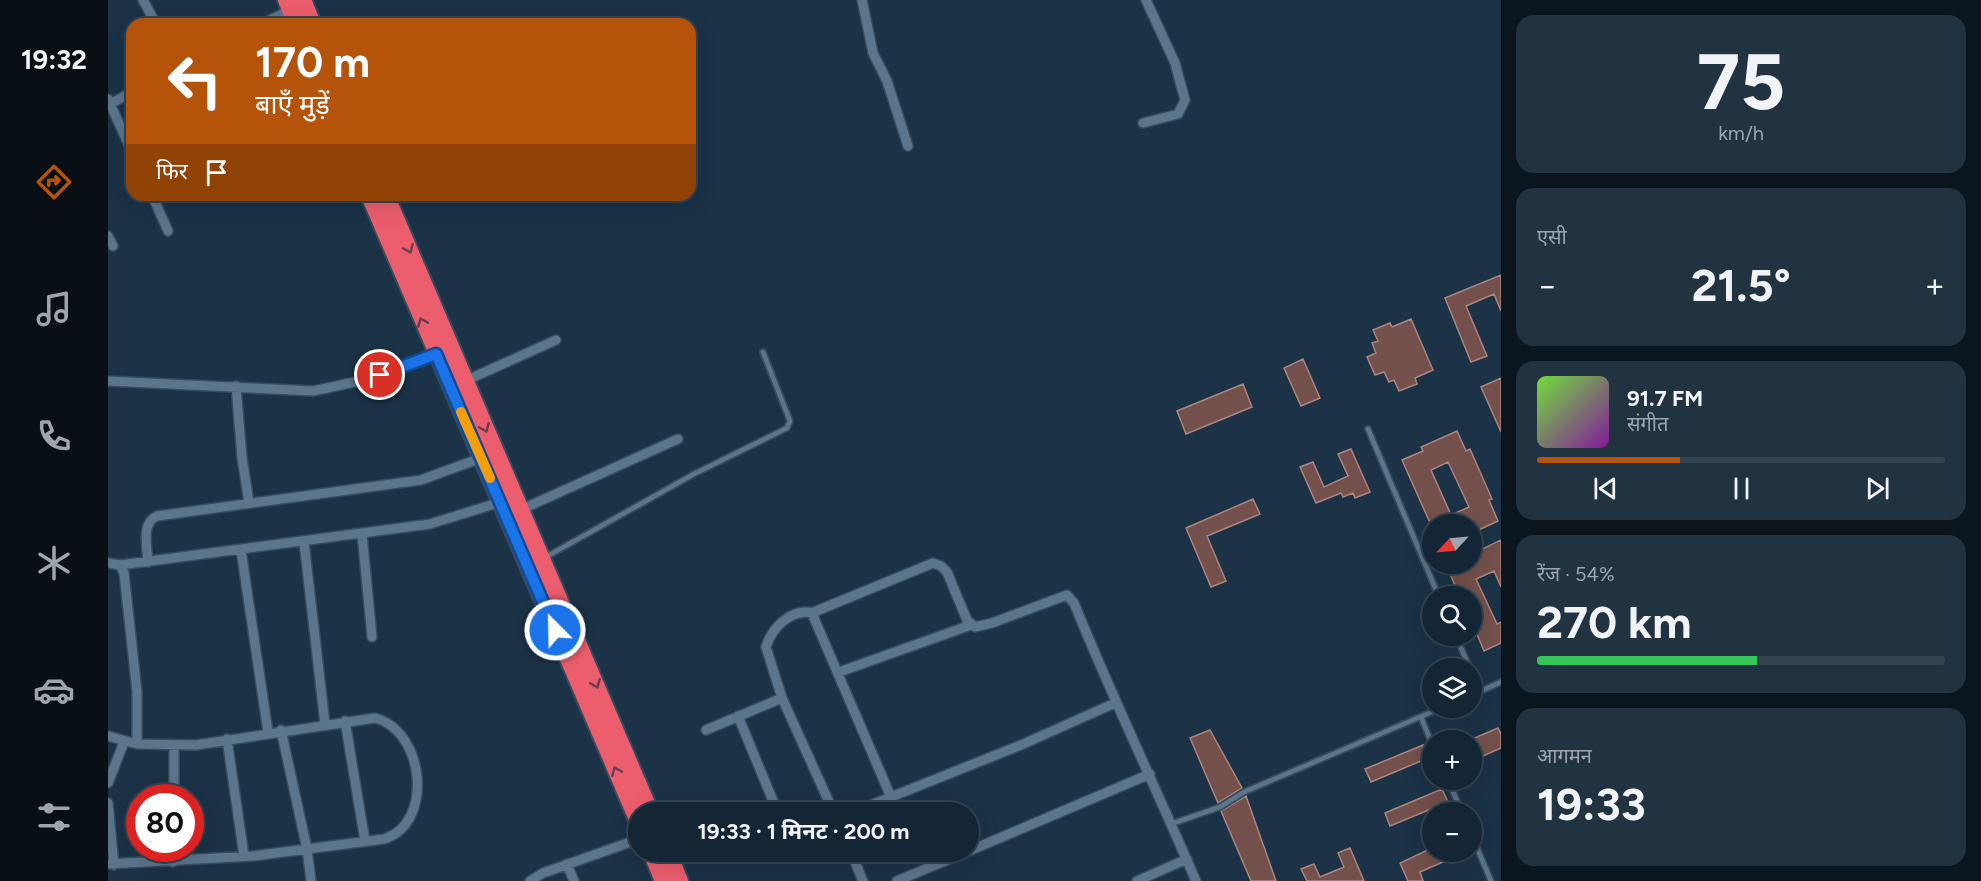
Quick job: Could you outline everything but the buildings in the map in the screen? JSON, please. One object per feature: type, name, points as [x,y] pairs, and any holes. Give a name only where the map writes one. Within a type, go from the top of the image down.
[{"type":"highway","points":[[294,8],[306,18]]},
{"type":"highway","points":[[372,201],[481,458],[512,503],[542,559],[646,802]]},
{"type":"highway","points":[[389,201],[465,381],[630,802]]},
{"type":"highway","points":[[655,862],[663,881]]},
{"type":"highway","points":[[672,862],[680,881]]},
{"type":"street","points":[[143,0],[153,18]]},
{"type":"street","points":[[862,0],[873,53],[887,81],[908,146]]},
{"type":"street","points":[[1143,123],[1178,114],[1185,100],[1175,63],[1146,0]]},
{"type":"street","points":[[274,18],[294,8]]},
{"type":"street","points":[[126,95],[109,103],[126,139]]},
{"type":"street","points":[[155,201],[168,231]]},
{"type":"street","points":[[108,236],[113,246]]},
{"type":"street","points":[[465,381],[556,340]]},
{"type":"street","points":[[108,381],[313,391],[335,388],[396,370],[436,354]]},
{"type":"street","points":[[236,386],[249,502]]},
{"type":"street","points":[[108,563],[120,565],[148,562],[430,524],[512,503],[678,439]]},
{"type":"street","points":[[148,562],[147,525],[151,519],[190,509],[421,480],[481,458]]},
{"type":"street","points":[[362,534],[372,637]]},
{"type":"street","points":[[304,542],[325,724]]},
{"type":"street","points":[[241,550],[268,732]]},
{"type":"street","points":[[829,802],[782,698],[768,658],[767,642],[779,625],[790,616],[804,611],[813,613],[933,563],[941,566],[947,572],[971,625]]},
{"type":"street","points":[[120,565],[124,573],[137,692],[137,744]]},
{"type":"street","points":[[839,672],[971,625],[975,627],[987,625],[1067,595],[1074,603],[1115,703],[1150,774],[1196,881]]},
{"type":"street","points":[[813,613],[891,797]]},
{"type":"street","points":[[706,730],[782,698]]},
{"type":"street","points":[[878,802],[1021,745],[1115,703]]},
{"type":"street","points":[[738,716],[773,802]]},
{"type":"street","points":[[108,736],[137,744],[196,745],[281,730],[375,718],[387,722],[406,744],[415,763],[417,796],[409,819],[391,837],[307,849],[204,859]]},
{"type":"street","points":[[345,721],[365,841]]},
{"type":"street","points":[[281,730],[307,849],[311,881]]},
{"type":"street","points":[[227,739],[244,856]]},
{"type":"street","points":[[108,783],[124,742]]},
{"type":"street","points":[[174,745],[174,784]]},
{"type":"street","points":[[979,846],[1150,774]]},
{"type":"street","points":[[108,803],[111,865],[173,862]]},
{"type":"street","points":[[530,881],[543,873],[628,842]]},
{"type":"street","points":[[1137,881],[1187,859]]},
{"type":"street","points":[[855,862],[863,881]]},
{"type":"street","points":[[897,881],[941,862]]},
{"type":"street","points":[[567,864],[574,881]]},
{"type":"lane","points":[[542,559],[694,474],[787,428],[790,421],[763,352]]},
{"type":"lane","points":[[1368,429],[1434,586]]},
{"type":"lane","points":[[1482,691],[1501,682]]},
{"type":"lane","points":[[1171,824],[1220,807],[1244,792],[1421,717],[1426,730]]},
{"type":"lane","points":[[1482,860],[1491,881]]},
{"type":"slow traffic","points":[[461,412],[490,478]]},
{"type":"route","points":[[380,375],[436,354],[555,630]]}]
